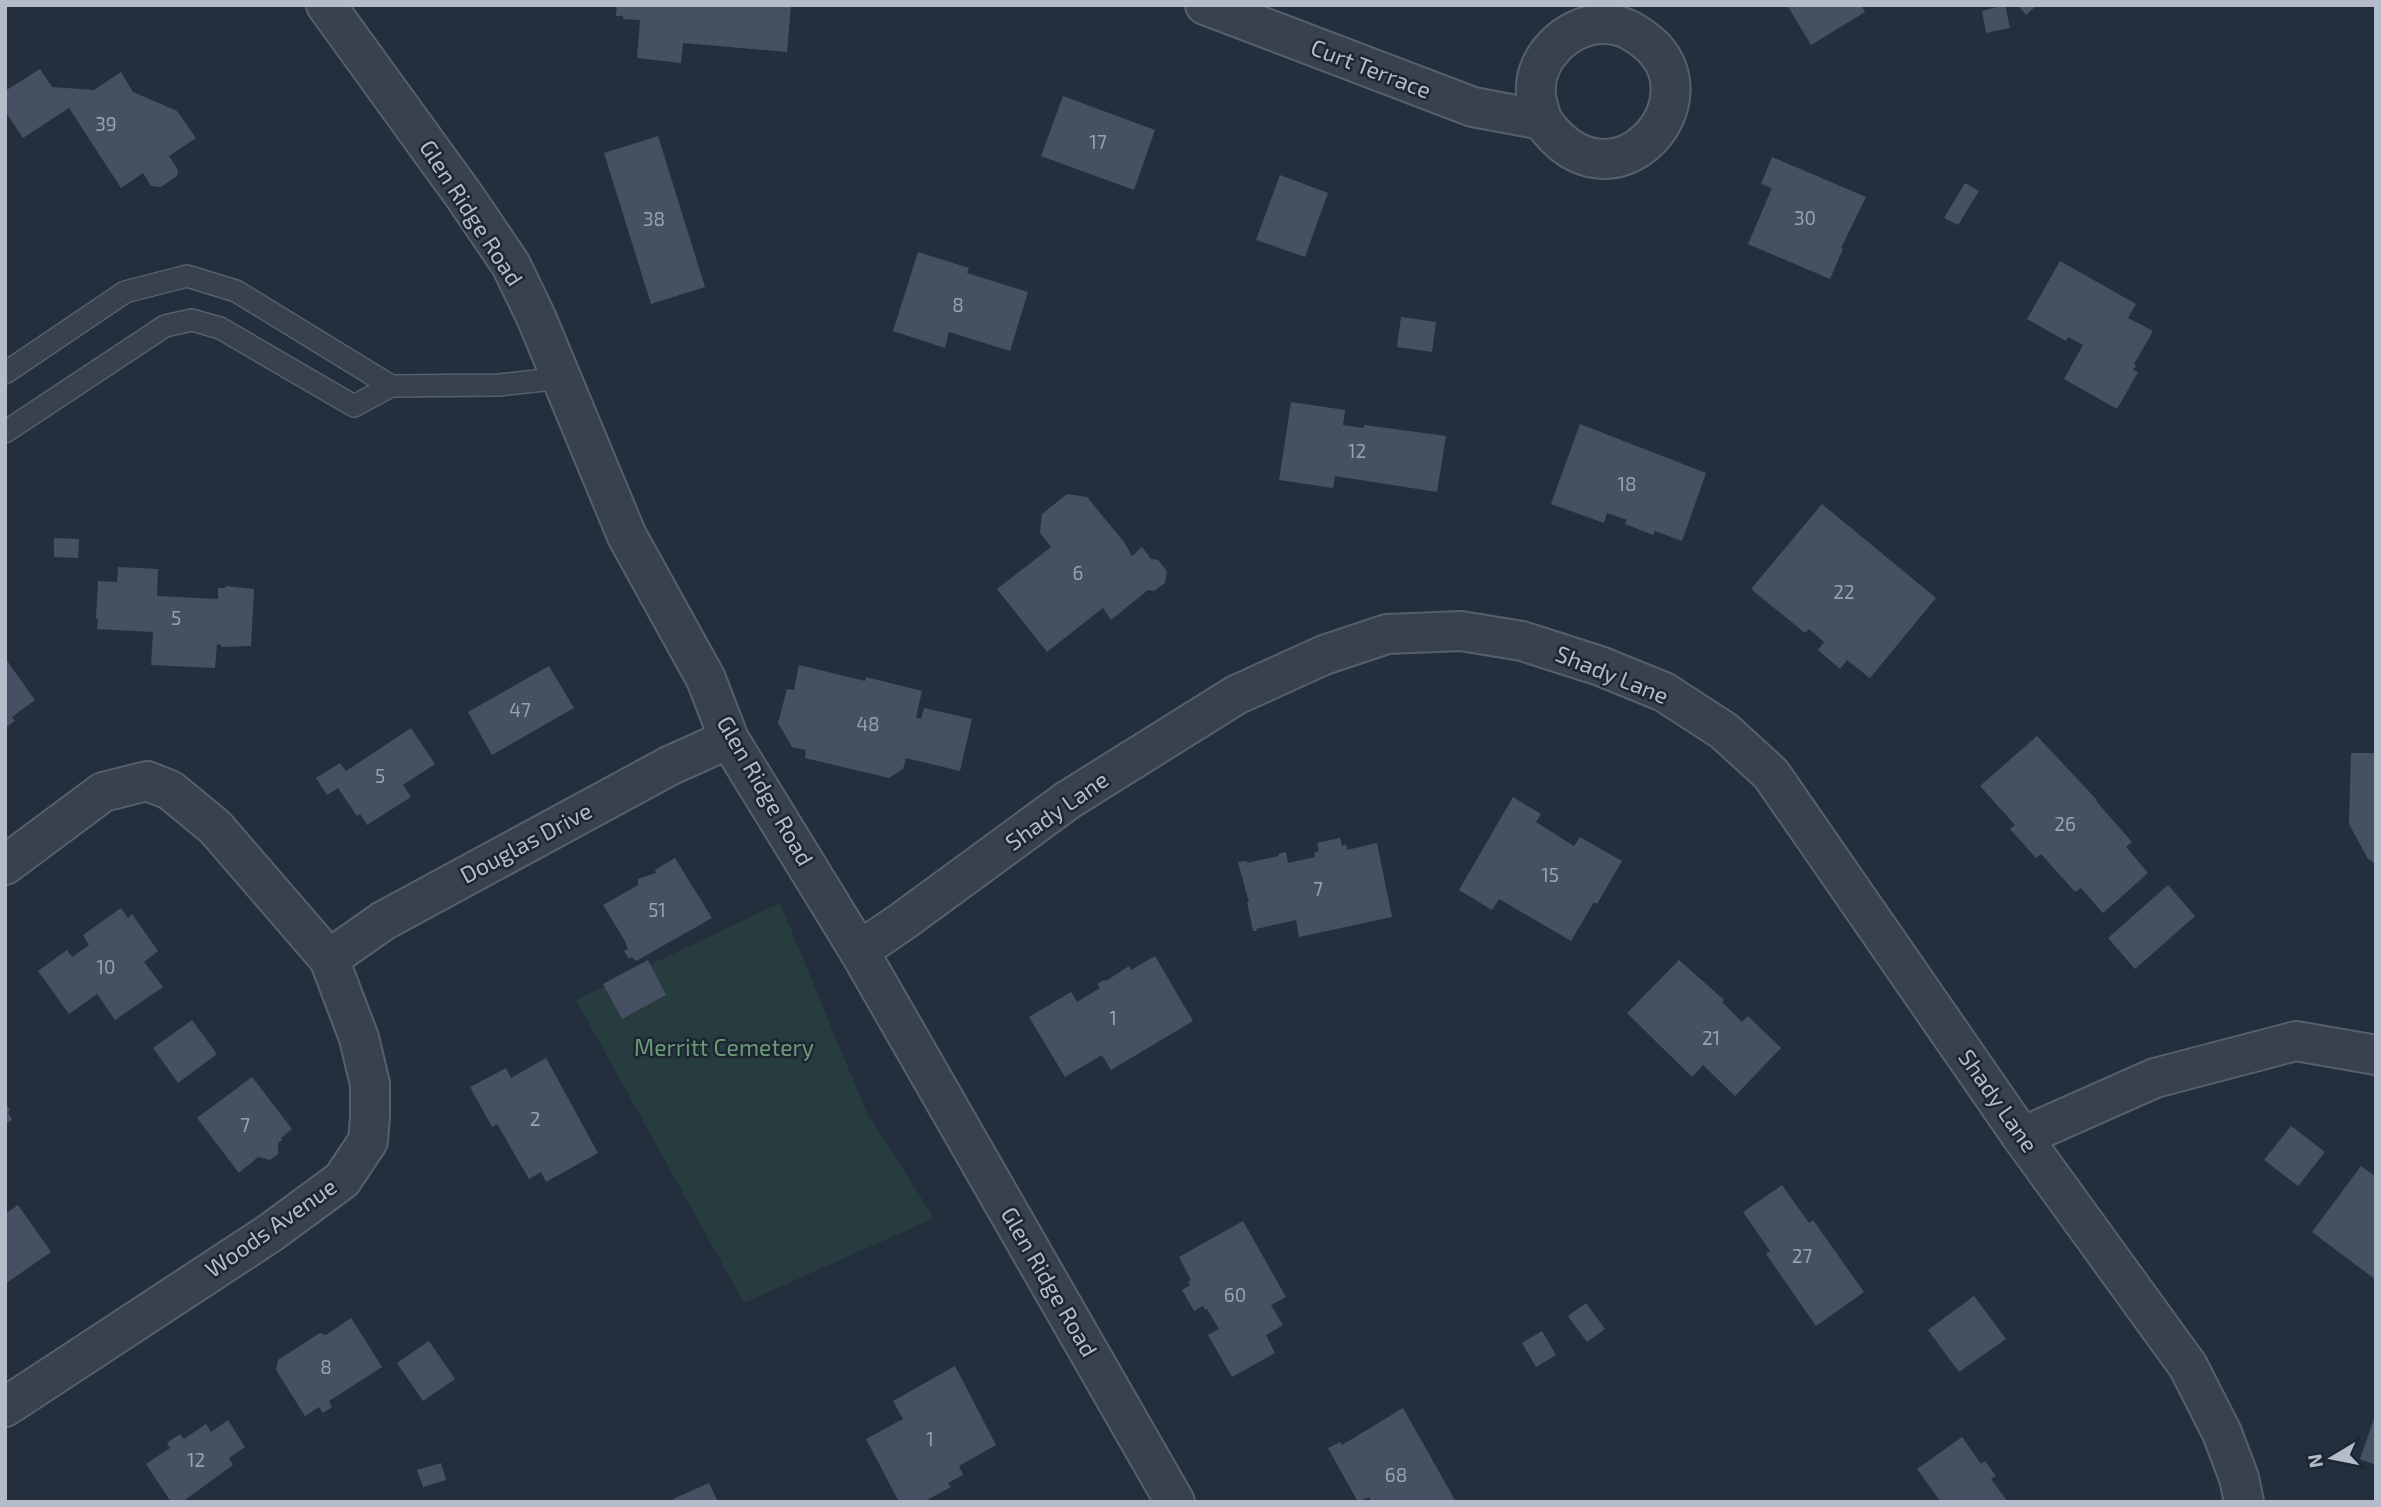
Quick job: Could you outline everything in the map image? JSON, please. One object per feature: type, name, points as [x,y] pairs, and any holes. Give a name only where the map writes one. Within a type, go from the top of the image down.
[{"type":"street","name":"Glen Ridge Road","points":[[326,5],[511,265],[562,378],[627,536],[706,679],[729,739],[859,951],[1175,1502]]},
{"type":"street","name":"Curt Terrace","points":[[1205,5],[1473,107],[1542,120]]},
{"type":"street","name":"Shady Lane","points":[[859,951],[1068,800],[1236,695],[1324,655],[1387,634],[1461,631],[1521,641],[1600,666],[1664,692],[1724,731],[1771,774],[2022,1137],[2188,1366],[2222,1433],[2239,1478],[2244,1502]]},
{"type":"street","name":"Douglas Drive","points":[[329,959],[383,921],[669,766],[729,739]]},
{"type":"street","points":[[5,865],[103,792],[147,781],[170,790],[215,827],[329,959]]},
{"type":"street","name":"Woods Avenue","points":[[5,1407],[270,1233],[342,1180],[368,1141],[370,1084],[359,1038],[329,959]]},
{"type":"street","points":[[2022,1137],[2155,1078],[2296,1041],[2376,1055]]},
{"type":"lane","points":[[5,373],[125,292],[187,276],[236,291],[391,386]]},
{"type":"lane","points":[[5,432],[164,326],[192,320],[220,328],[354,406],[391,386],[499,384],[562,378]]},
{"type":"green space","name":"Merritt Cemetery","points":[[780,903],[866,1111],[934,1218],[744,1303],[576,1000]]},
{"type":"building","points":[[617,5],[791,5],[787,52],[683,43],[681,63],[637,58],[640,20],[616,16]]},
{"type":"building","points":[[1787,5],[1861,5],[1865,12],[1811,45]]},
{"type":"building","points":[[2005,5],[2010,28],[1986,33],[1982,11]]},
{"type":"building","points":[[2018,5],[2037,5],[2026,15]]},
{"type":"building","points":[[40,69],[52,87],[94,90],[121,72],[133,92],[177,111],[196,138],[169,156],[178,170],[177,176],[161,187],[151,186],[143,173],[121,188],[69,108],[23,138],[5,111],[5,91]]},
{"type":"building","points":[[1063,96],[1155,130],[1134,190],[1041,156]]},
{"type":"building","points":[[658,136],[705,287],[651,304],[604,153]]},
{"type":"building","points":[[1772,157],[1866,197],[1841,248],[1843,249],[1830,279],[1748,244],[1772,188],[1761,184]]},
{"type":"building","points":[[1280,175],[1328,193],[1305,257],[1256,240]]},
{"type":"building","points":[[1965,183],[1979,191],[1958,225],[1944,218]]},
{"type":"building","points":[[918,252],[969,268],[967,273],[1028,292],[1010,351],[949,332],[945,348],[893,331]]},
{"type":"building","points":[[2060,261],[2136,304],[2128,318],[2153,331],[2134,364],[2136,366],[2133,370],[2138,372],[2117,409],[2064,379],[2083,345],[2068,337],[2066,341],[2027,319]]},
{"type":"building","points":[[1401,317],[1436,322],[1432,352],[1397,347]]},
{"type":"building","points":[[1291,402],[1345,410],[1343,425],[1364,428],[1364,425],[1446,436],[1437,492],[1335,476],[1333,488],[1279,480]]},
{"type":"building","points":[[1580,424],[1706,473],[1682,541],[1655,531],[1653,535],[1625,524],[1627,520],[1607,513],[1604,523],[1551,504]]},
{"type":"building","points":[[1067,494],[1087,497],[1124,542],[1132,556],[1142,547],[1151,559],[1158,560],[1167,571],[1165,583],[1154,591],[1148,590],[1111,620],[1103,608],[1047,652],[997,589],[1051,547],[1040,533],[1042,514]]},
{"type":"building","points":[[1822,504],[1936,598],[1870,678],[1847,660],[1840,669],[1818,650],[1824,642],[1809,629],[1805,633],[1751,589]]},
{"type":"building","points":[[54,538],[79,539],[78,558],[54,557]]},
{"type":"building","points":[[118,567],[158,569],[157,596],[218,599],[218,588],[226,586],[254,589],[251,646],[221,647],[217,644],[215,668],[151,665],[153,632],[97,629],[98,581],[117,582]]},
{"type":"building","points":[[5,658],[35,700],[12,717],[15,721],[5,728]]},
{"type":"building","points":[[799,665],[865,681],[866,677],[922,691],[916,717],[921,719],[924,708],[972,719],[960,771],[906,758],[903,769],[889,778],[805,758],[806,750],[792,747],[778,723],[787,689],[794,690]]},
{"type":"building","points":[[549,666],[574,708],[492,755],[468,712]]},
{"type":"building","points":[[411,728],[435,764],[403,785],[411,797],[367,825],[360,814],[357,816],[338,788],[327,795],[316,778],[340,763],[346,771]]},
{"type":"building","points":[[2037,736],[2132,842],[2126,847],[2148,873],[2103,913],[2081,888],[2075,892],[2041,854],[2036,858],[2010,829],[2015,825],[1980,786]]},
{"type":"building","points":[[2351,753],[2376,753],[2376,864],[2368,859],[2349,824]]},
{"type":"building","points":[[1513,797],[1541,814],[1536,822],[1574,846],[1580,837],[1622,861],[1571,941],[1499,899],[1492,910],[1459,890]]},
{"type":"building","points":[[1340,838],[1342,846],[1346,844],[1347,850],[1377,843],[1392,917],[1299,937],[1296,920],[1253,931],[1249,902],[1238,862],[1247,863],[1286,852],[1288,863],[1315,857],[1314,853],[1319,851],[1317,843]]},
{"type":"building","points":[[675,858],[712,918],[636,961],[632,957],[629,959],[624,951],[628,949],[625,941],[603,905],[638,885],[638,879],[656,873],[655,870]]},
{"type":"building","points":[[2168,885],[2195,916],[2135,969],[2108,938]]},
{"type":"building","points":[[121,908],[128,918],[132,914],[158,951],[144,962],[163,987],[115,1020],[97,994],[69,1014],[38,971],[67,950],[72,957],[89,945],[83,935]]},
{"type":"building","points":[[1155,956],[1193,1021],[1111,1070],[1102,1055],[1065,1077],[1029,1017],[1071,992],[1077,1002],[1100,988],[1097,984],[1129,966],[1131,970]]},
{"type":"building","points":[[648,960],[666,995],[622,1019],[603,984]]},
{"type":"building","points":[[1679,960],[1724,1000],[1722,1002],[1742,1022],[1748,1016],[1781,1048],[1735,1096],[1703,1065],[1692,1077],[1627,1013]]},
{"type":"building","points":[[192,1020],[217,1054],[178,1083],[153,1048]]},
{"type":"building","points":[[546,1058],[598,1153],[546,1182],[541,1172],[529,1179],[497,1124],[492,1127],[470,1087],[506,1068],[511,1078]]},
{"type":"building","points":[[252,1077],[292,1129],[278,1143],[278,1154],[270,1160],[258,1157],[239,1173],[197,1118]]},
{"type":"building","points":[[5,1102],[12,1120],[5,1124]]},
{"type":"building","points":[[2291,1126],[2325,1152],[2298,1186],[2264,1160]]},
{"type":"building","points":[[2361,1166],[2376,1177],[2376,1280],[2312,1232]]},
{"type":"building","points":[[1782,1185],[1809,1223],[1813,1220],[1864,1292],[1816,1326],[1766,1254],[1770,1251],[1743,1212]]},
{"type":"building","points":[[18,1205],[51,1252],[5,1284],[5,1214]]},
{"type":"building","points":[[1243,1221],[1286,1297],[1271,1305],[1283,1325],[1266,1335],[1275,1353],[1232,1377],[1208,1335],[1219,1329],[1203,1306],[1194,1311],[1182,1290],[1190,1285],[1188,1282],[1191,1280],[1179,1257]]},
{"type":"building","points":[[1974,1296],[2006,1339],[1959,1372],[1928,1330]]},
{"type":"building","points":[[1586,1303],[1605,1329],[1587,1342],[1568,1316]]},
{"type":"building","points":[[351,1318],[382,1367],[329,1401],[332,1407],[323,1413],[319,1407],[305,1416],[276,1370],[278,1360],[320,1333],[326,1335]]},
{"type":"building","points":[[1542,1331],[1556,1355],[1536,1367],[1522,1343]]},
{"type":"building","points":[[429,1341],[455,1379],[423,1401],[397,1363]]},
{"type":"building","points":[[955,1366],[996,1445],[959,1466],[963,1475],[948,1483],[951,1487],[923,1502],[899,1502],[866,1439],[903,1419],[893,1401]]},
{"type":"building","points":[[1403,1408],[1456,1502],[1372,1502],[1369,1497],[1358,1502],[1328,1448],[1340,1442],[1342,1445]]},
{"type":"building","points":[[2376,1416],[2376,1465],[2360,1459]]},
{"type":"building","points":[[228,1420],[245,1447],[229,1458],[233,1465],[182,1502],[171,1502],[146,1464],[170,1448],[167,1443],[180,1434],[184,1439],[206,1424],[211,1432]]},
{"type":"building","points":[[1962,1437],[1981,1464],[1985,1461],[1996,1476],[1991,1479],[2008,1502],[1941,1502],[1917,1469]]},
{"type":"building","points":[[441,1463],[446,1480],[423,1487],[417,1470]]},
{"type":"building","points":[[709,1483],[718,1502],[674,1502],[673,1499]]}]
